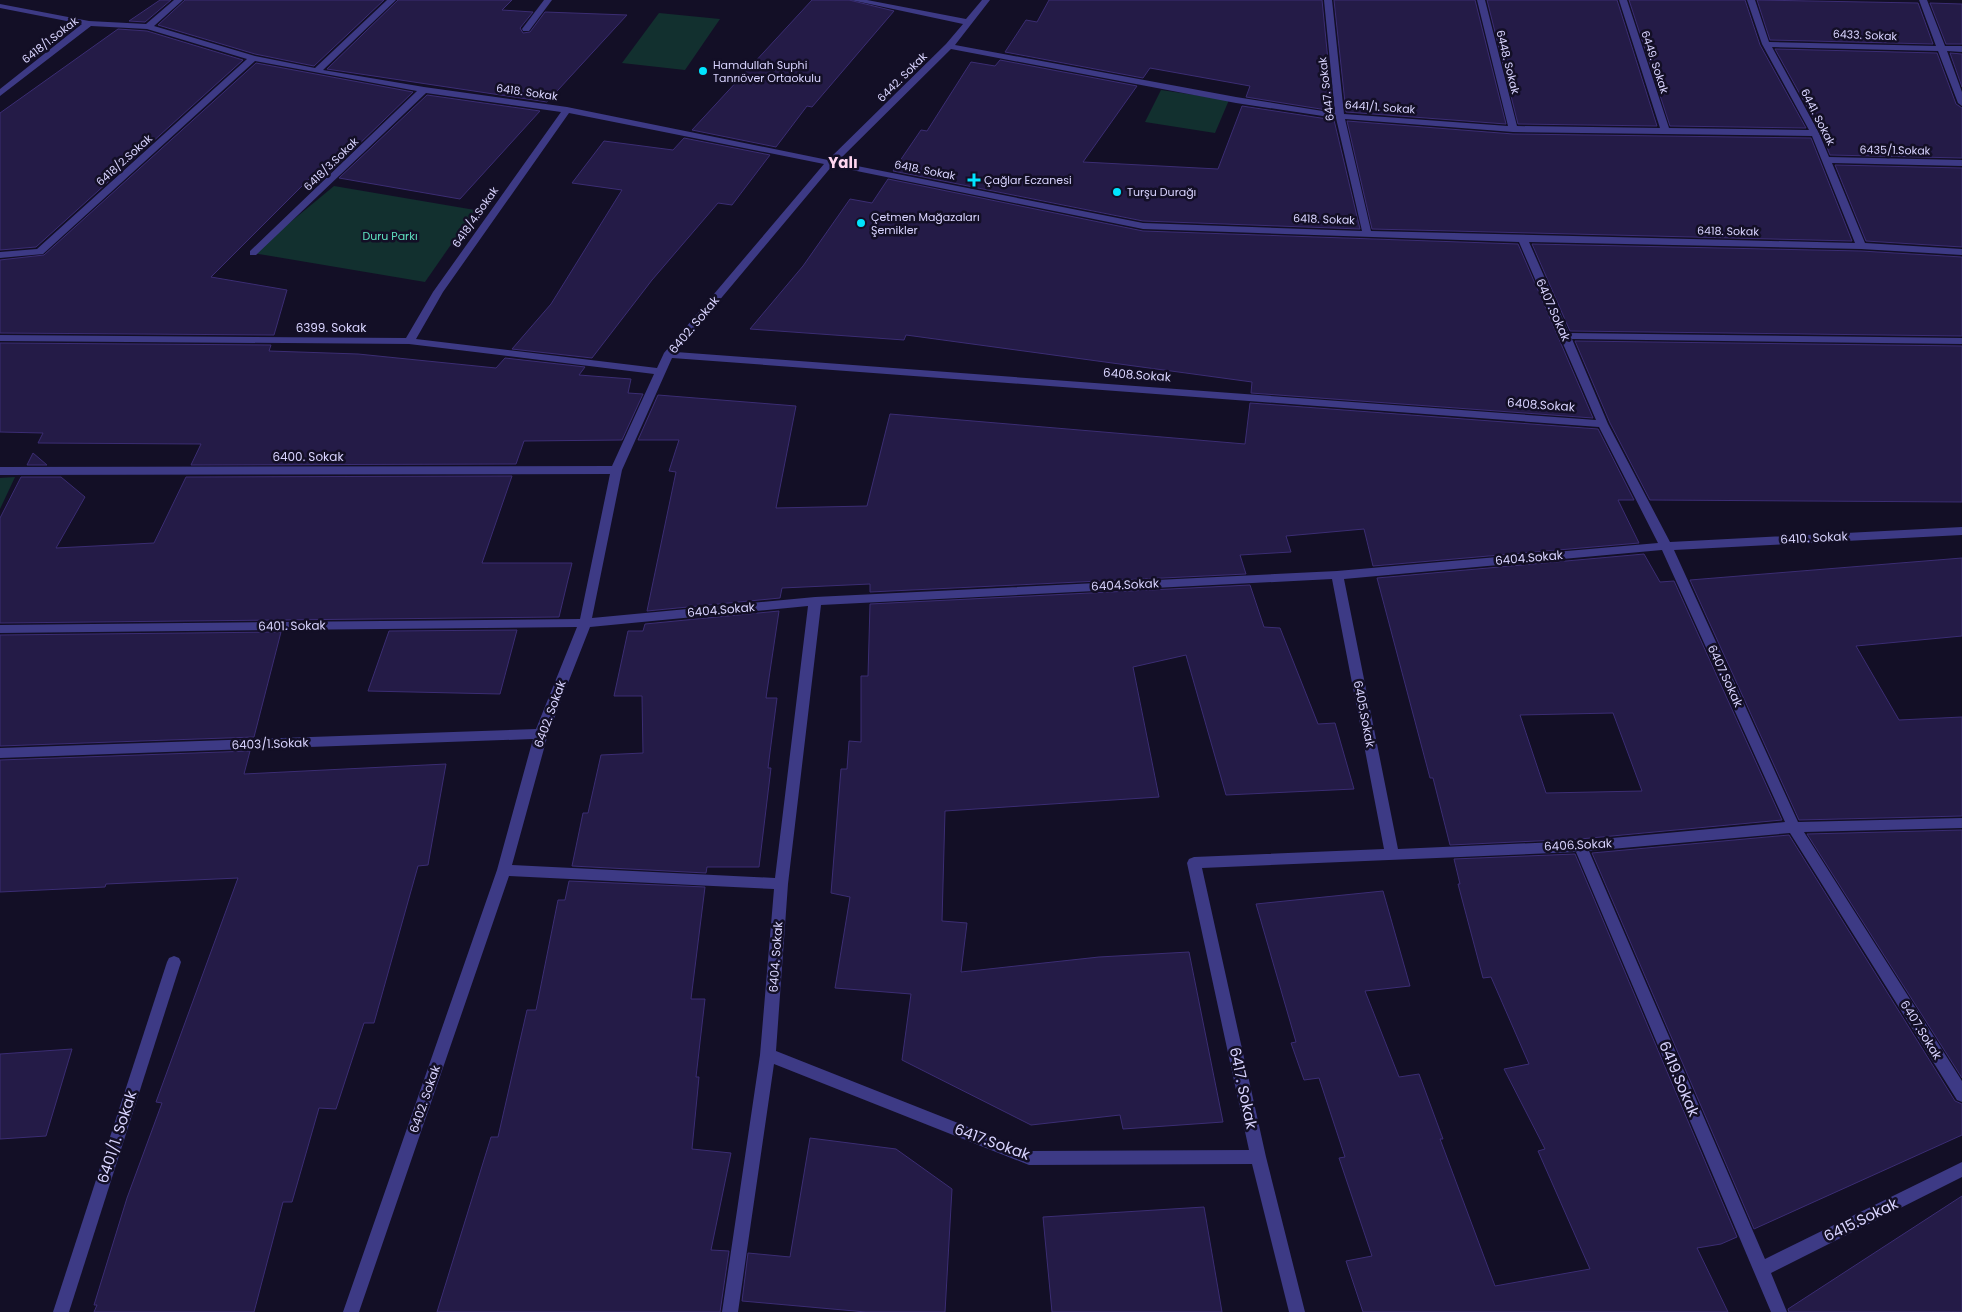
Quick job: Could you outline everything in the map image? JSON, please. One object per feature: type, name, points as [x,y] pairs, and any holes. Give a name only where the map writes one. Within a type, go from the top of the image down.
[{"type":"street","points":[[148,27],[179,0]]},
{"type":"street","points":[[317,71],[392,0]]},
{"type":"street","points":[[526,29],[548,0]]},
{"type":"street","points":[[855,0],[967,22]]},
{"type":"street","name":"6442. Sokak","points":[[830,164],[949,46],[986,0]]},
{"type":"street","name":"6447. Sokak","points":[[1328,0],[1340,116],[1367,232]]},
{"type":"street","name":"6448. Sokak","points":[[1481,0],[1513,129]]},
{"type":"street","name":"6449. Sokak","points":[[1623,0],[1665,131]]},
{"type":"street","name":"6441. Sokak","points":[[1751,0],[1766,44],[1815,133],[1861,246]]},
{"type":"street","points":[[1923,0],[1962,103]]},
{"type":"street","points":[[0,6],[46,14]]},
{"type":"street","points":[[0,14],[46,14]]},
{"type":"street","name":"6418. Sokak","points":[[46,14],[89,23],[148,27],[253,58],[317,71],[424,90],[567,110],[1143,226],[1367,232],[1523,240],[1861,246],[1962,252]]},
{"type":"street","name":"6418/1.Sokak","points":[[0,93],[89,23]]},
{"type":"street","name":"6433. Sokak","points":[[1766,44],[1962,50]]},
{"type":"street","name":"6441/1. Sokak","points":[[949,46],[1236,100],[1340,116],[1513,129],[1815,133]]},
{"type":"street","name":"6418/2.Sokak","points":[[0,255],[40,252],[253,58]]},
{"type":"street","name":"6418/3.Sokak","points":[[253,253],[424,90]]},
{"type":"street","name":"6418/4.Sokak","points":[[409,341],[438,292],[567,110]]},
{"type":"street","name":"6435/1.Sokak","points":[[1827,160],[1962,163]]},
{"type":"street","name":"6402. Sokak","points":[[351,1312],[504,870],[540,734],[585,622],[616,470],[668,355],[830,164]]},
{"type":"street","name":"6407.Sokak","points":[[1523,240],[1603,424],[1666,546],[1794,827],[1962,1095]]},
{"type":"street","points":[[1565,336],[1962,341]]},
{"type":"street","name":"6399. Sokak","points":[[0,338],[409,341],[660,372]]},
{"type":"street","name":"6408.Sokak","points":[[668,355],[1603,424]]},
{"type":"street","name":"6400. Sokak","points":[[0,471],[616,470]]},
{"type":"street","name":"6410. Sokak","points":[[1666,546],[1962,530]]},
{"type":"street","name":"6404.Sokak","points":[[585,622],[815,601],[1336,575],[1666,546]]},
{"type":"street","name":"6405.Sokak","points":[[1336,575],[1392,853]]},
{"type":"street","name":"6404. Sokak","points":[[730,1312],[768,1055],[781,884],[815,601]]},
{"type":"street","name":"6401. Sokak","points":[[0,629],[585,622]]},
{"type":"street","name":"6403/1.Sokak","points":[[0,753],[540,734]]},
{"type":"street","name":"6406.Sokak","points":[[1194,863],[1580,846],[1794,827],[1962,822]]},
{"type":"street","name":"6419.Sokak","points":[[1580,846],[1778,1312]]},
{"type":"street","name":"6417. Sokak","points":[[1194,863],[1258,1157],[1297,1312]]},
{"type":"street","points":[[504,870],[781,884]]},
{"type":"street","name":"6401/1. Sokak","points":[[61,1312],[174,962]]},
{"type":"street","name":"6417.Sokak","points":[[768,1055],[1029,1158],[1258,1157]]},
{"type":"street","name":"6415.Sokak","points":[[1760,1270],[1962,1169]]},
{"type":"green space","points":[[659,13],[720,19],[685,70],[622,63]]},
{"type":"green space","points":[[1161,90],[1229,100],[1215,133],[1145,122]]},
{"type":"green space","name":"Duru Parkı","points":[[334,186],[475,210],[425,282],[253,253]]},
{"type":"green space","points":[[15,477],[0,509],[0,478]]},
{"type":"building","points":[[160,0],[171,0],[145,22],[129,21]]},
{"type":"building","points":[[185,0],[384,0],[314,66],[255,54],[158,25]]},
{"type":"building","points":[[398,0],[512,0],[502,10],[533,12],[520,28],[523,33],[530,32],[545,12],[627,15],[547,102],[327,69]]},
{"type":"building","points":[[812,0],[849,0],[894,11],[812,107],[807,106],[776,147],[692,130]]},
{"type":"building","points":[[1049,0],[1322,0],[1333,111],[1246,97],[1250,86],[1150,68],[1143,78],[1005,52],[1026,20],[1037,22]]},
{"type":"building","points":[[1334,0],[1475,0],[1506,124],[1346,112]]},
{"type":"building","points":[[1487,0],[1617,0],[1657,126],[1518,124]]},
{"type":"building","points":[[1629,0],[1745,0],[1760,45],[1806,128],[1670,126]]},
{"type":"building","points":[[1757,0],[1918,3],[1933,44],[1770,40]]},
{"type":"building","points":[[1930,3],[1962,4],[1962,44],[1946,44]]},
{"type":"building","points":[[118,29],[147,31],[243,60],[36,247],[0,250],[0,113]]},
{"type":"building","points":[[1775,49],[1937,53],[1956,104],[1962,108],[1962,158],[1830,155],[1821,132]]},
{"type":"building","points":[[1950,53],[1962,54],[1962,87]]},
{"type":"building","points":[[1000,60],[1137,86],[1083,162],[1218,169],[1242,106],[1334,120],[1360,229],[1143,221],[893,171],[921,130],[927,131],[971,62],[995,66]]},
{"type":"building","points":[[256,63],[413,92],[326,176],[314,174],[211,277],[287,290],[274,335],[0,333],[0,260],[44,255]]},
{"type":"building","points":[[427,95],[540,111],[460,199],[339,178]]},
{"type":"building","points":[[1347,121],[1513,134],[1811,138],[1852,241],[1372,229]]},
{"type":"building","points":[[684,138],[770,155],[732,205],[718,203],[652,280],[592,358],[512,349],[551,304],[622,190],[572,183],[604,141],[673,150]]},
{"type":"building","points":[[1835,165],[1962,168],[1962,247],[1866,241]]},
{"type":"building","points":[[888,179],[1143,231],[1518,244],[1593,418],[1251,393],[1252,382],[906,335],[904,340],[750,329],[803,266],[850,199],[872,203]]},
{"type":"building","points":[[1532,244],[1861,251],[1962,257],[1962,336],[1570,331]]},
{"type":"building","points":[[1575,341],[1962,346],[1962,502],[1650,500],[1610,423]]},
{"type":"building","points":[[0,343],[271,345],[269,351],[358,354],[496,368],[505,358],[585,367],[579,375],[631,379],[628,393],[643,394],[622,440],[524,441],[516,464],[191,465],[201,444],[38,443],[43,433],[0,432]]},
{"type":"building","points":[[658,395],[796,406],[776,508],[867,506],[890,414],[1245,444],[1250,403],[1598,429],[1634,500],[1618,500],[1639,543],[1373,566],[1364,529],[1286,536],[1291,552],[1240,555],[1246,574],[870,592],[870,584],[782,588],[780,598],[647,611],[676,472],[669,471],[679,440],[638,440]]},
{"type":"building","points":[[33,453],[47,465],[27,465]]},
{"type":"building","points":[[512,476],[482,563],[572,563],[559,617],[0,623],[0,518],[21,477],[61,477],[85,497],[56,548],[154,543],[186,477]]},
{"type":"building","points":[[1644,554],[1660,582],[1674,581],[1782,820],[1580,839],[1450,845],[1433,778],[1430,778],[1377,578]],"holes":[[[1613,713],[1642,791],[1546,793],[1520,715]]]},
{"type":"building","points":[[1962,558],[1962,636],[1856,646],[1899,720],[1962,717],[1962,816],[1799,820],[1690,580]]},
{"type":"building","points":[[1250,585],[1264,627],[1280,628],[1318,724],[1335,723],[1354,789],[1226,795],[1186,655],[1133,667],[1159,797],[945,811],[942,921],[967,923],[961,972],[1099,957],[1189,952],[1223,1122],[1123,1129],[1120,1115],[1031,1125],[902,1060],[911,994],[835,988],[850,897],[831,893],[841,769],[847,769],[849,741],[861,742],[861,676],[868,676],[870,604]]},
{"type":"building","points":[[779,611],[766,698],[777,698],[768,768],[771,768],[759,867],[707,867],[706,873],[572,866],[583,813],[588,813],[601,755],[643,753],[642,696],[614,696],[628,631],[643,631],[645,624]]},
{"type":"building","points":[[517,630],[500,694],[368,691],[389,631]]},
{"type":"building","points":[[281,632],[254,737],[0,746],[0,635]]},
{"type":"building","points":[[250,751],[244,774],[446,764],[428,865],[418,866],[374,1023],[364,1023],[336,1109],[319,1108],[292,1202],[283,1202],[254,1312],[94,1312],[97,1305],[94,1305],[127,1198],[162,1103],[156,1102],[238,878],[106,884],[105,887],[0,892],[0,760]]},
{"type":"building","points":[[1962,830],[1962,1078],[1807,834]]},
{"type":"building","points":[[1789,835],[1955,1101],[1962,1104],[1962,1135],[1754,1229],[1592,853]]},
{"type":"building","points":[[1575,854],[1737,1237],[1721,1244],[1697,1248],[1728,1312],[1363,1312],[1346,1261],[1372,1256],[1339,1158],[1345,1157],[1319,1078],[1304,1080],[1291,1043],[1296,1042],[1256,904],[1383,891],[1410,986],[1365,991],[1399,1077],[1419,1074],[1443,1139],[1440,1139],[1495,1286],[1590,1269],[1538,1151],[1545,1149],[1504,1069],[1529,1064],[1491,977],[1483,978],[1458,884],[1460,884],[1454,859]]},
{"type":"building","points":[[569,881],[705,887],[691,999],[705,999],[696,1077],[699,1077],[692,1149],[731,1153],[711,1250],[729,1251],[720,1312],[437,1312],[491,1137],[498,1137],[527,1010],[536,1010],[558,900],[565,900]]},
{"type":"building","points":[[72,1049],[46,1136],[0,1139],[0,1054]]},
{"type":"building","points":[[810,1138],[896,1149],[952,1189],[945,1312],[866,1312],[742,1301],[748,1253],[790,1257]]},
{"type":"building","points":[[1962,1196],[1962,1312],[1789,1312],[1788,1309]]},
{"type":"building","points":[[1204,1207],[1222,1312],[1052,1312],[1043,1217]]},
{"type":"place","name":"Hamdullah Suphi Tanrıöver Ortaokulu","points":[[703,71]]},
{"type":"place","name":"Çağlar Eczanesi","points":[[974,180]]},
{"type":"place","name":"Turşu Durağı","points":[[1117,192]]},
{"type":"place","name":"Çetmen Mağazaları Şemikler","points":[[861,223]]},
{"type":"district","name":"Yalı","points":[[843,163]]}]
